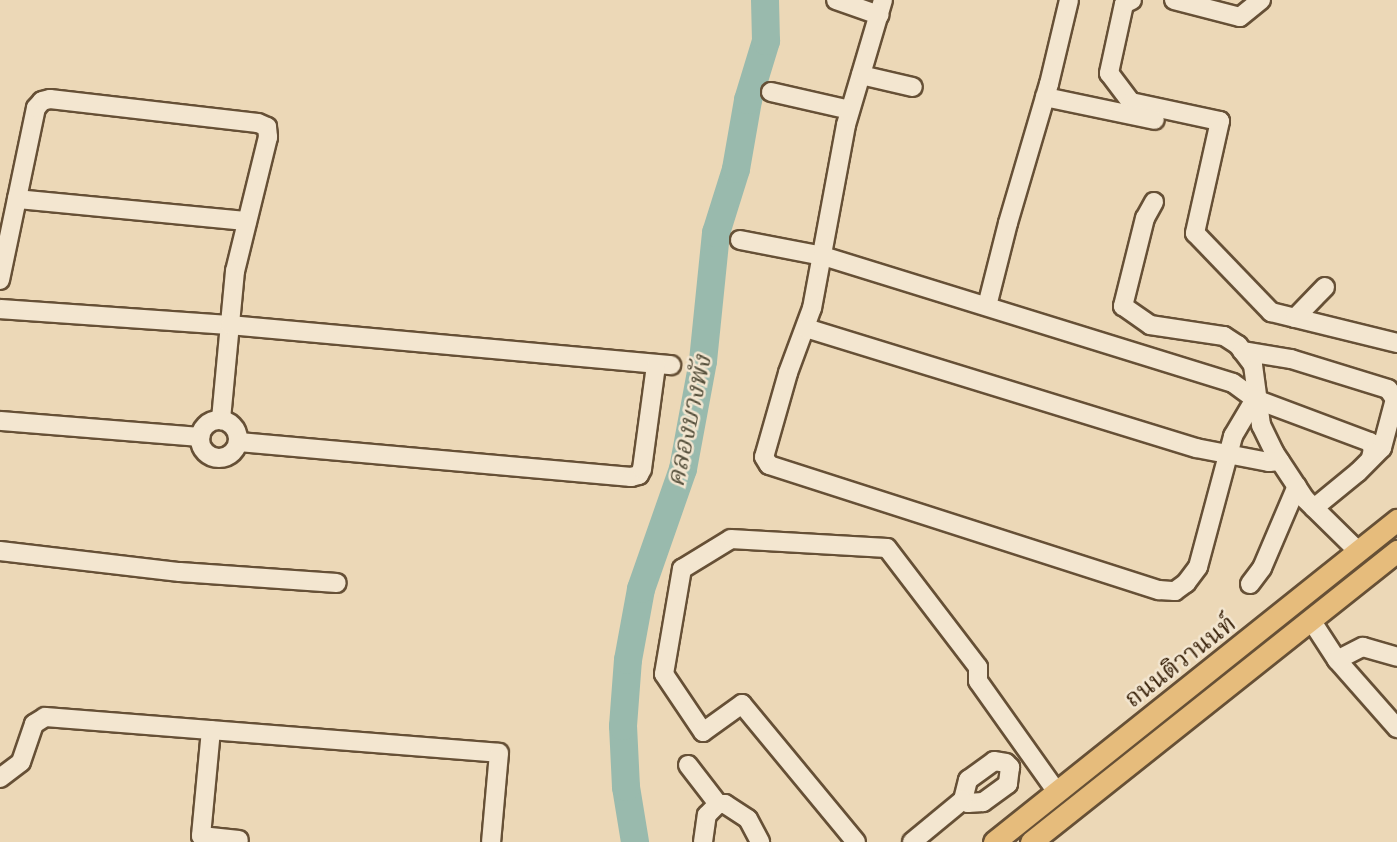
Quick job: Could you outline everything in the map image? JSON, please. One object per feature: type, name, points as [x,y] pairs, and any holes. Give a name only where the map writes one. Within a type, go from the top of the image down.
[{"type":"main road","name":"ถนนติวานนท์","points":[[994,842],[1397,520]]},
{"type":"main road","name":"ถนนติวานนท์","points":[[1031,842],[1397,551]]},
{"type":"main road","points":[[1354,556],[1362,579]]},
{"type":"street","points":[[836,0],[839,4],[881,7],[850,110],[823,256],[806,328],[788,373],[764,457],[769,465],[1105,570],[1158,590],[1175,591],[1186,583],[1198,566],[1227,454],[1242,417],[1255,399]]},
{"type":"street","points":[[987,306],[1007,223],[1045,97],[1069,0]]},
{"type":"street","points":[[1132,0],[1124,4],[1109,73],[1131,102],[1220,121],[1195,233],[1271,312],[1397,343]]},
{"type":"street","points":[[1174,0],[1240,17],[1261,0]]},
{"type":"street","points":[[861,75],[913,87]]},
{"type":"street","points":[[771,92],[850,110]]},
{"type":"street","points":[[1045,97],[1155,120]]},
{"type":"street","points":[[0,280],[36,108],[42,101],[50,99],[258,123],[267,127],[268,137],[234,271],[221,420]]},
{"type":"street","points":[[17,199],[247,221]]},
{"type":"street","points":[[1154,202],[1144,218],[1123,306],[1150,325],[1224,336],[1242,351],[1253,365],[1255,399],[1261,425],[1280,461],[1354,556]]},
{"type":"street","points":[[740,240],[823,256],[1223,379],[1255,399],[1370,442],[1373,449],[1371,458]]},
{"type":"street","points":[[1295,318],[1325,287]]},
{"type":"street","points":[[0,309],[230,326],[664,365],[642,469],[639,475],[631,477],[239,442]]},
{"type":"street","points":[[806,328],[1196,448],[1269,462],[1280,461]]},
{"type":"street","points":[[1242,351],[1291,359],[1388,389],[1395,399],[1394,411],[1382,448],[1314,508]]},
{"type":"street","points":[[221,420],[235,427],[239,442],[232,454],[217,458],[204,452],[200,437],[207,425],[221,420]]},
{"type":"street","points":[[0,421],[200,437]]},
{"type":"street","points":[[1250,584],[1262,568],[1297,486]]},
{"type":"street","points":[[856,842],[742,704],[703,733],[664,674],[682,569],[731,539],[887,548],[978,667],[978,681],[1057,792]]},
{"type":"street","points":[[0,551],[180,572],[337,583]]},
{"type":"street","points":[[1311,620],[1337,660],[1397,727]]},
{"type":"street","points":[[1337,660],[1363,647],[1380,649],[1397,657]]},
{"type":"street","points":[[0,778],[21,762],[34,724],[45,717],[499,753],[491,842]]},
{"type":"street","points":[[211,730],[201,836],[239,840]]},
{"type":"street","points":[[963,800],[968,803],[984,802],[1008,784],[1010,767],[1029,751]]},
{"type":"street","points":[[912,842],[963,800],[964,785],[987,765],[1000,761],[1010,767]]},
{"type":"street","points":[[688,765],[718,804]]},
{"type":"street","points":[[703,842],[707,815],[718,804],[725,804],[748,819],[760,842]]},
{"type":"waterway","name":"คลองบางพัง","points":[[635,842],[626,787],[623,726],[628,660],[641,589],[683,469],[703,361],[716,233],[736,169],[748,100],[766,41],[765,0]]}]
